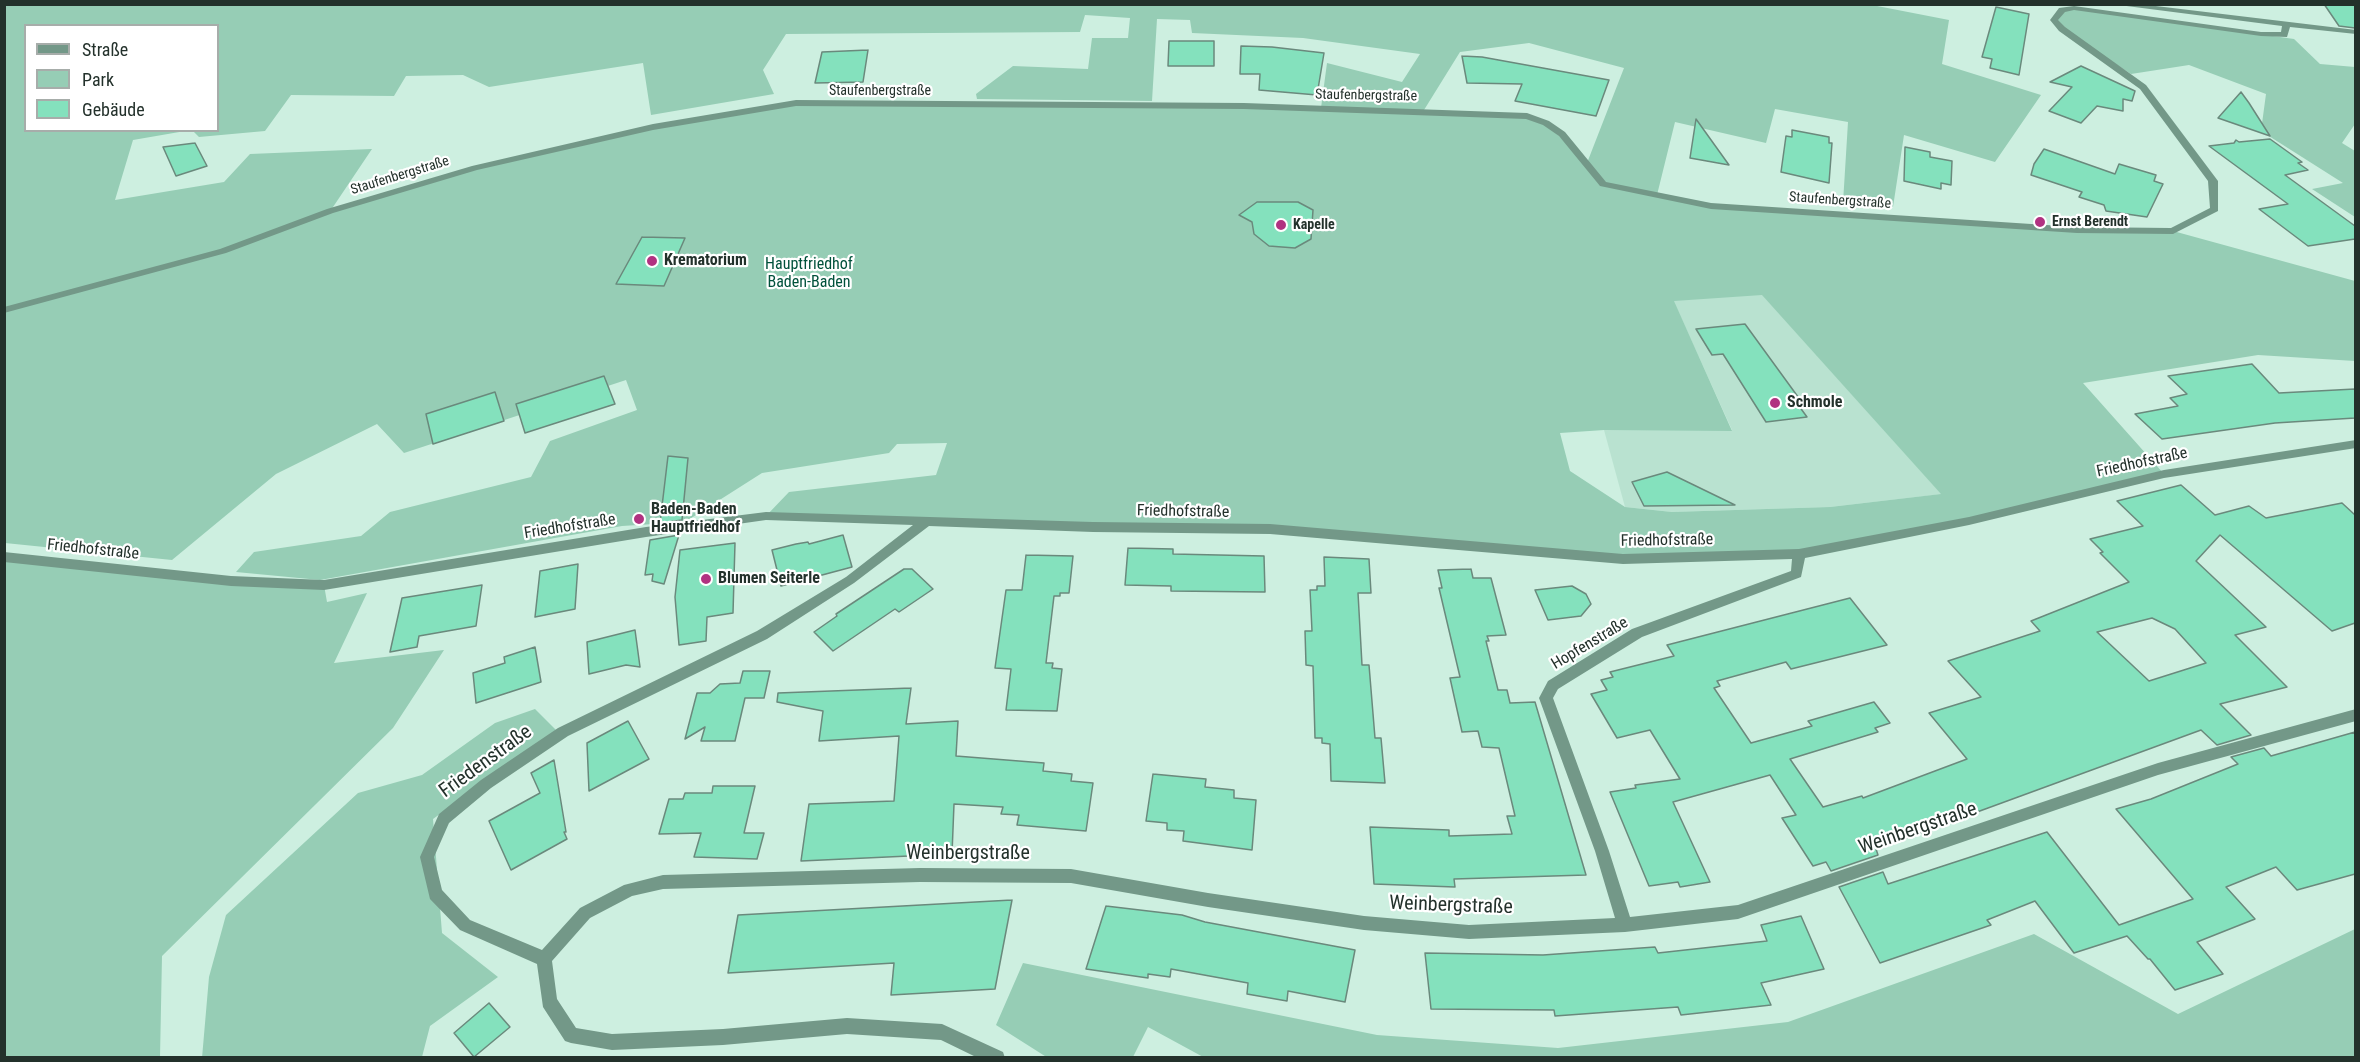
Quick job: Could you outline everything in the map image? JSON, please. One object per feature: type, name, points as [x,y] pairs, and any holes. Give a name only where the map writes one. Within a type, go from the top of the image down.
[{"type":"street","points":[[2115,4],[2355,32]]},
{"type":"street","name":"Staufenbergstraße","points":[[4,310],[223,251],[330,212],[475,168],[652,127],[796,104],[1244,106],[1527,116],[1546,123],[1562,134],[1603,184],[1711,206],[2077,230],[2173,231],[2215,209],[2213,182],[2143,87],[2054,20],[2062,10],[2074,8],[2261,34],[2284,35],[2286,25]]},
{"type":"street","name":"Friedhofstraße","points":[[4,557],[231,581],[324,585],[646,532],[766,516],[1092,527],[1270,529],[1623,559],[1799,554],[1969,522],[2163,474],[2355,444]]},
{"type":"street","name":"Friedenstraße","points":[[544,959],[465,925],[435,894],[427,857],[444,819],[486,784],[563,732],[762,635],[850,580],[928,520]]},
{"type":"street","name":"Hopfenstraße","points":[[1625,926],[1602,851],[1546,698],[1553,685],[1636,633],[1797,574],[1799,554]]},
{"type":"street","name":"Weinbergstraße","points":[[544,959],[585,913],[628,890],[663,882],[920,875],[1071,876],[1208,900],[1364,923],[1469,932],[1625,926],[1738,912],[2158,769],[2355,715]]},
{"type":"street","points":[[544,959],[549,1001],[572,1035],[612,1042],[723,1037],[847,1026],[942,1032],[998,1058]]},
{"type":"shaded area","points":[[1762,294],[1942,494],[1830,507],[1672,512],[1625,507],[1604,430],[1732,430],[1673,300]]},
{"type":"green space","name":"Hauptfriedhof Baden-Baden","points":[[4,5],[1872,5],[1949,20],[1942,64],[2041,95],[1995,162],[1904,135],[1893,207],[1843,203],[1848,122],[1775,109],[1766,143],[1675,122],[1657,195],[1711,206],[1970,223],[2173,231],[2355,281],[2355,361],[2258,355],[2083,383],[2164,474],[1806,557],[1623,559],[1270,529],[766,516],[789,492],[936,475],[947,443],[897,444],[889,453],[762,473],[685,522],[622,526],[320,580],[236,572],[254,552],[361,536],[390,512],[531,477],[550,441],[637,410],[626,380],[404,453],[377,424],[276,474],[172,560],[5,543]],"holes":[[[1085,15],[1130,18],[1128,38],[1092,38],[1088,69],[1013,66],[976,94],[977,99],[1152,101],[1157,19],[1190,20],[1192,33],[1303,38],[1420,54],[1402,82],[1327,63],[1321,108],[796,103],[608,136],[475,168],[331,210],[372,149],[250,154],[224,182],[115,200],[133,140],[179,132],[24,132],[24,24],[219,24],[219,132],[194,132],[199,137],[265,131],[291,95],[394,96],[406,76],[463,75],[489,87],[643,63],[651,115],[774,94],[763,70],[786,34],[1080,32]],[[1529,43],[1624,68],[1587,163],[1546,123],[1527,116],[1424,110],[1460,52]],[[1762,295],[1941,494],[1830,507],[1672,512],[1625,507],[1570,471],[1560,433],[1604,430],[1732,431],[1674,301]]]},
{"type":"green space","points":[[2074,8],[2294,39],[2320,64],[2355,67],[2355,124],[2342,143],[2355,151],[2355,217],[2312,189],[2343,183],[2261,131],[2266,94],[2189,65],[2131,74],[2062,29],[2054,20],[2062,10]]},
{"type":"green space","points":[[5,557],[324,585],[327,602],[367,593],[334,663],[444,650],[393,728],[162,956],[160,1057],[5,1057]]},
{"type":"green space","points":[[535,709],[556,730],[433,819],[442,933],[498,977],[430,1026],[422,1057],[202,1058],[209,977],[226,915],[358,793],[422,775],[495,723]]},
{"type":"green space","points":[[2355,929],[2355,1057],[1205,1058],[1148,1027],[1133,1057],[1048,1058],[996,1025],[1023,963],[1377,1035],[1558,1048],[1788,1022],[2034,934],[2178,1014]]},
{"type":"building","points":[[2324,4],[2355,4],[2355,28],[2339,26]]},
{"type":"building","points":[[1996,7],[2029,14],[2019,75],[1990,68],[1992,59],[1982,57]]},
{"type":"building","points":[[1169,41],[1214,41],[1214,66],[1168,66]]},
{"type":"building","points":[[1241,46],[1324,53],[1317,95],[1259,90],[1260,74],[1240,74]]},
{"type":"building","points":[[868,50],[863,82],[815,83],[822,52]]},
{"type":"building","points":[[1462,56],[1482,57],[1609,80],[1596,116],[1515,101],[1522,84],[1467,83]]},
{"type":"building","points":[[2081,66],[2135,91],[2132,101],[2123,99],[2123,111],[2097,106],[2081,123],[2049,111],[2072,87],[2050,82]]},
{"type":"building","points":[[2241,92],[2249,103],[2270,136],[2218,118]]},
{"type":"building","points":[[1696,119],[1729,165],[1690,158]]},
{"type":"building","points":[[1792,130],[1829,137],[1829,143],[1832,143],[1829,183],[1781,172],[1786,136],[1792,137]]},
{"type":"building","points":[[2270,139],[2302,162],[2298,163],[2308,170],[2285,175],[2355,226],[2355,239],[2308,246],[2259,209],[2288,204],[2209,146],[2234,143],[2236,140],[2239,142]]},
{"type":"building","points":[[195,143],[207,166],[176,176],[163,147]]},
{"type":"building","points":[[1905,147],[1930,152],[1930,157],[1952,161],[1951,185],[1941,183],[1941,189],[1904,181]]},
{"type":"building","points":[[2044,149],[2115,174],[2119,164],[2156,175],[2154,181],[2163,184],[2147,217],[2106,211],[2104,205],[2079,197],[2082,192],[2031,175],[2034,164]]},
{"type":"building","name":"Kapelle","points":[[1257,202],[1298,202],[1313,210],[1311,239],[1295,248],[1269,246],[1254,234],[1252,222],[1239,215]]},
{"type":"building","name":"Krematorium","points":[[642,237],[685,238],[664,286],[616,284]]},
{"type":"building","points":[[1745,324],[1801,401],[1796,402],[1807,417],[1766,422],[1723,354],[1712,355],[1696,329]]},
{"type":"building","points":[[2252,364],[2279,393],[2355,389],[2355,418],[2275,423],[2162,439],[2135,414],[2178,406],[2170,398],[2187,394],[2168,376]]},
{"type":"building","points":[[604,376],[615,404],[525,433],[516,404]]},
{"type":"building","points":[[495,392],[504,421],[433,444],[426,414]]},
{"type":"building","points":[[668,456],[688,458],[682,520],[660,523]]},
{"type":"building","points":[[1667,472],[1735,505],[1644,506],[1632,482]]},
{"type":"building","points":[[2181,485],[2215,515],[2249,506],[2266,518],[2342,503],[2355,515],[2355,623],[2332,631],[2220,535],[2196,561],[2266,627],[2235,635],[2287,687],[2220,704],[2251,735],[2217,745],[2201,730],[1876,849],[1878,855],[1831,871],[1826,862],[1813,866],[1782,818],[1796,815],[1770,775],[1673,802],[1710,882],[1680,887],[1678,882],[1649,886],[1610,792],[1636,788],[1635,785],[1680,779],[1650,730],[1617,738],[1591,694],[1607,690],[1601,680],[1613,677],[1610,672],[1674,656],[1667,645],[1850,598],[1887,645],[1791,669],[1786,662],[1717,681],[1720,686],[1714,688],[1751,743],[1812,726],[1808,721],[1874,702],[1890,723],[1875,728],[1878,732],[1790,759],[1823,807],[1862,796],[1863,798],[1967,759],[1929,713],[1981,697],[1948,661],[2040,631],[2031,621],[2129,582],[2100,553],[2103,552],[2090,539],[2143,526],[2117,501]],"holes":[[[2152,618],[2175,629],[2206,663],[2149,681],[2097,632]]]},
{"type":"building","points":[[679,535],[664,584],[652,581],[653,574],[645,575],[650,540]]},
{"type":"building","points":[[843,535],[852,567],[781,586],[772,550]]},
{"type":"building","points":[[735,543],[733,613],[707,617],[706,641],[679,645],[675,597],[680,550]]},
{"type":"building","points":[[1128,548],[1173,549],[1173,554],[1264,556],[1265,592],[1171,591],[1171,586],[1125,585]]},
{"type":"building","points":[[1026,555],[1073,556],[1069,593],[1054,596],[1046,663],[1053,663],[1052,668],[1062,669],[1057,711],[1006,710],[1011,669],[995,668],[1006,590],[1022,590]]},
{"type":"building","points":[[1324,557],[1369,559],[1371,593],[1358,593],[1362,665],[1369,665],[1375,738],[1381,738],[1385,783],[1331,781],[1330,744],[1322,743],[1322,738],[1315,738],[1313,666],[1306,665],[1305,631],[1312,631],[1310,590],[1317,590],[1317,586],[1325,586]]},
{"type":"building","points":[[578,564],[575,609],[535,617],[540,571]]},
{"type":"building","points":[[904,569],[912,569],[933,589],[899,612],[895,609],[833,651],[814,632],[837,616],[836,614]]},
{"type":"building","points":[[1471,569],[1473,578],[1491,578],[1506,635],[1487,636],[1489,641],[1486,641],[1498,690],[1507,690],[1510,703],[1535,702],[1586,875],[1454,879],[1455,887],[1374,884],[1370,827],[1449,830],[1449,836],[1512,834],[1507,816],[1515,816],[1499,748],[1482,747],[1478,731],[1462,732],[1450,678],[1460,677],[1439,588],[1442,588],[1438,570]]},
{"type":"building","points":[[482,585],[476,626],[419,636],[417,647],[390,652],[402,598]]},
{"type":"building","points":[[1572,586],[1586,594],[1591,604],[1581,616],[1548,620],[1535,590]]},
{"type":"building","points":[[635,630],[640,667],[626,665],[589,674],[587,642]]},
{"type":"building","points":[[535,647],[541,682],[476,703],[473,673],[505,663],[504,657]]},
{"type":"building","points":[[743,671],[770,671],[764,698],[745,698],[735,741],[701,741],[705,727],[685,739],[697,693],[710,693],[720,684],[740,683]]},
{"type":"building","points":[[911,688],[906,724],[958,721],[956,756],[1044,763],[1043,771],[1072,774],[1071,781],[1093,783],[1086,831],[1017,825],[1019,815],[1001,814],[1003,807],[954,804],[952,854],[801,861],[809,804],[894,801],[899,736],[819,741],[823,711],[777,702],[778,693]]},
{"type":"building","points":[[628,721],[649,759],[589,791],[587,743]]},
{"type":"building","points":[[2355,732],[2355,874],[2297,890],[2276,867],[2226,887],[2255,919],[2197,942],[2223,974],[2175,990],[2150,959],[2127,936],[2074,953],[2035,901],[1987,920],[1991,925],[1880,963],[1839,887],[1883,872],[1888,884],[2047,832],[2119,925],[2193,899],[2116,809],[2151,799],[2238,764],[2231,757],[2264,748],[2271,756]]},
{"type":"building","points":[[554,760],[566,832],[564,832],[567,839],[511,870],[489,821],[540,793],[531,773]]},
{"type":"building","points":[[1153,774],[1206,779],[1205,787],[1234,790],[1234,798],[1256,800],[1252,850],[1183,841],[1184,831],[1167,830],[1167,823],[1146,821]]},
{"type":"building","points":[[713,786],[755,786],[744,833],[764,833],[757,859],[694,857],[701,833],[659,834],[669,799],[683,799],[685,793],[712,793]]},
{"type":"building","points":[[1012,900],[995,989],[891,995],[894,963],[728,973],[738,915]]},
{"type":"building","points":[[1106,906],[1182,915],[1205,922],[1355,950],[1345,1002],[1288,991],[1287,1001],[1247,994],[1248,983],[1171,969],[1170,977],[1148,974],[1148,978],[1086,969]]},
{"type":"building","points":[[1801,916],[1824,969],[1761,983],[1771,1005],[1681,1015],[1678,1007],[1555,1016],[1554,1010],[1431,1009],[1425,953],[1543,955],[1655,947],[1658,953],[1767,941],[1761,925]]},
{"type":"building","points":[[489,1003],[510,1027],[474,1057],[454,1033]]},
{"type":"place","name":"Ernst Berendt","points":[[2040,222]]},
{"type":"place","name":"Kapelle","points":[[1281,225]]},
{"type":"place","name":"Krematorium","points":[[652,261]]},
{"type":"place","name":"Schmole","points":[[1775,403]]},
{"type":"place","name":"Baden-Baden Hauptfriedhof","points":[[639,519]]},
{"type":"place","name":"Blumen Seiterle","points":[[706,579]]}]
